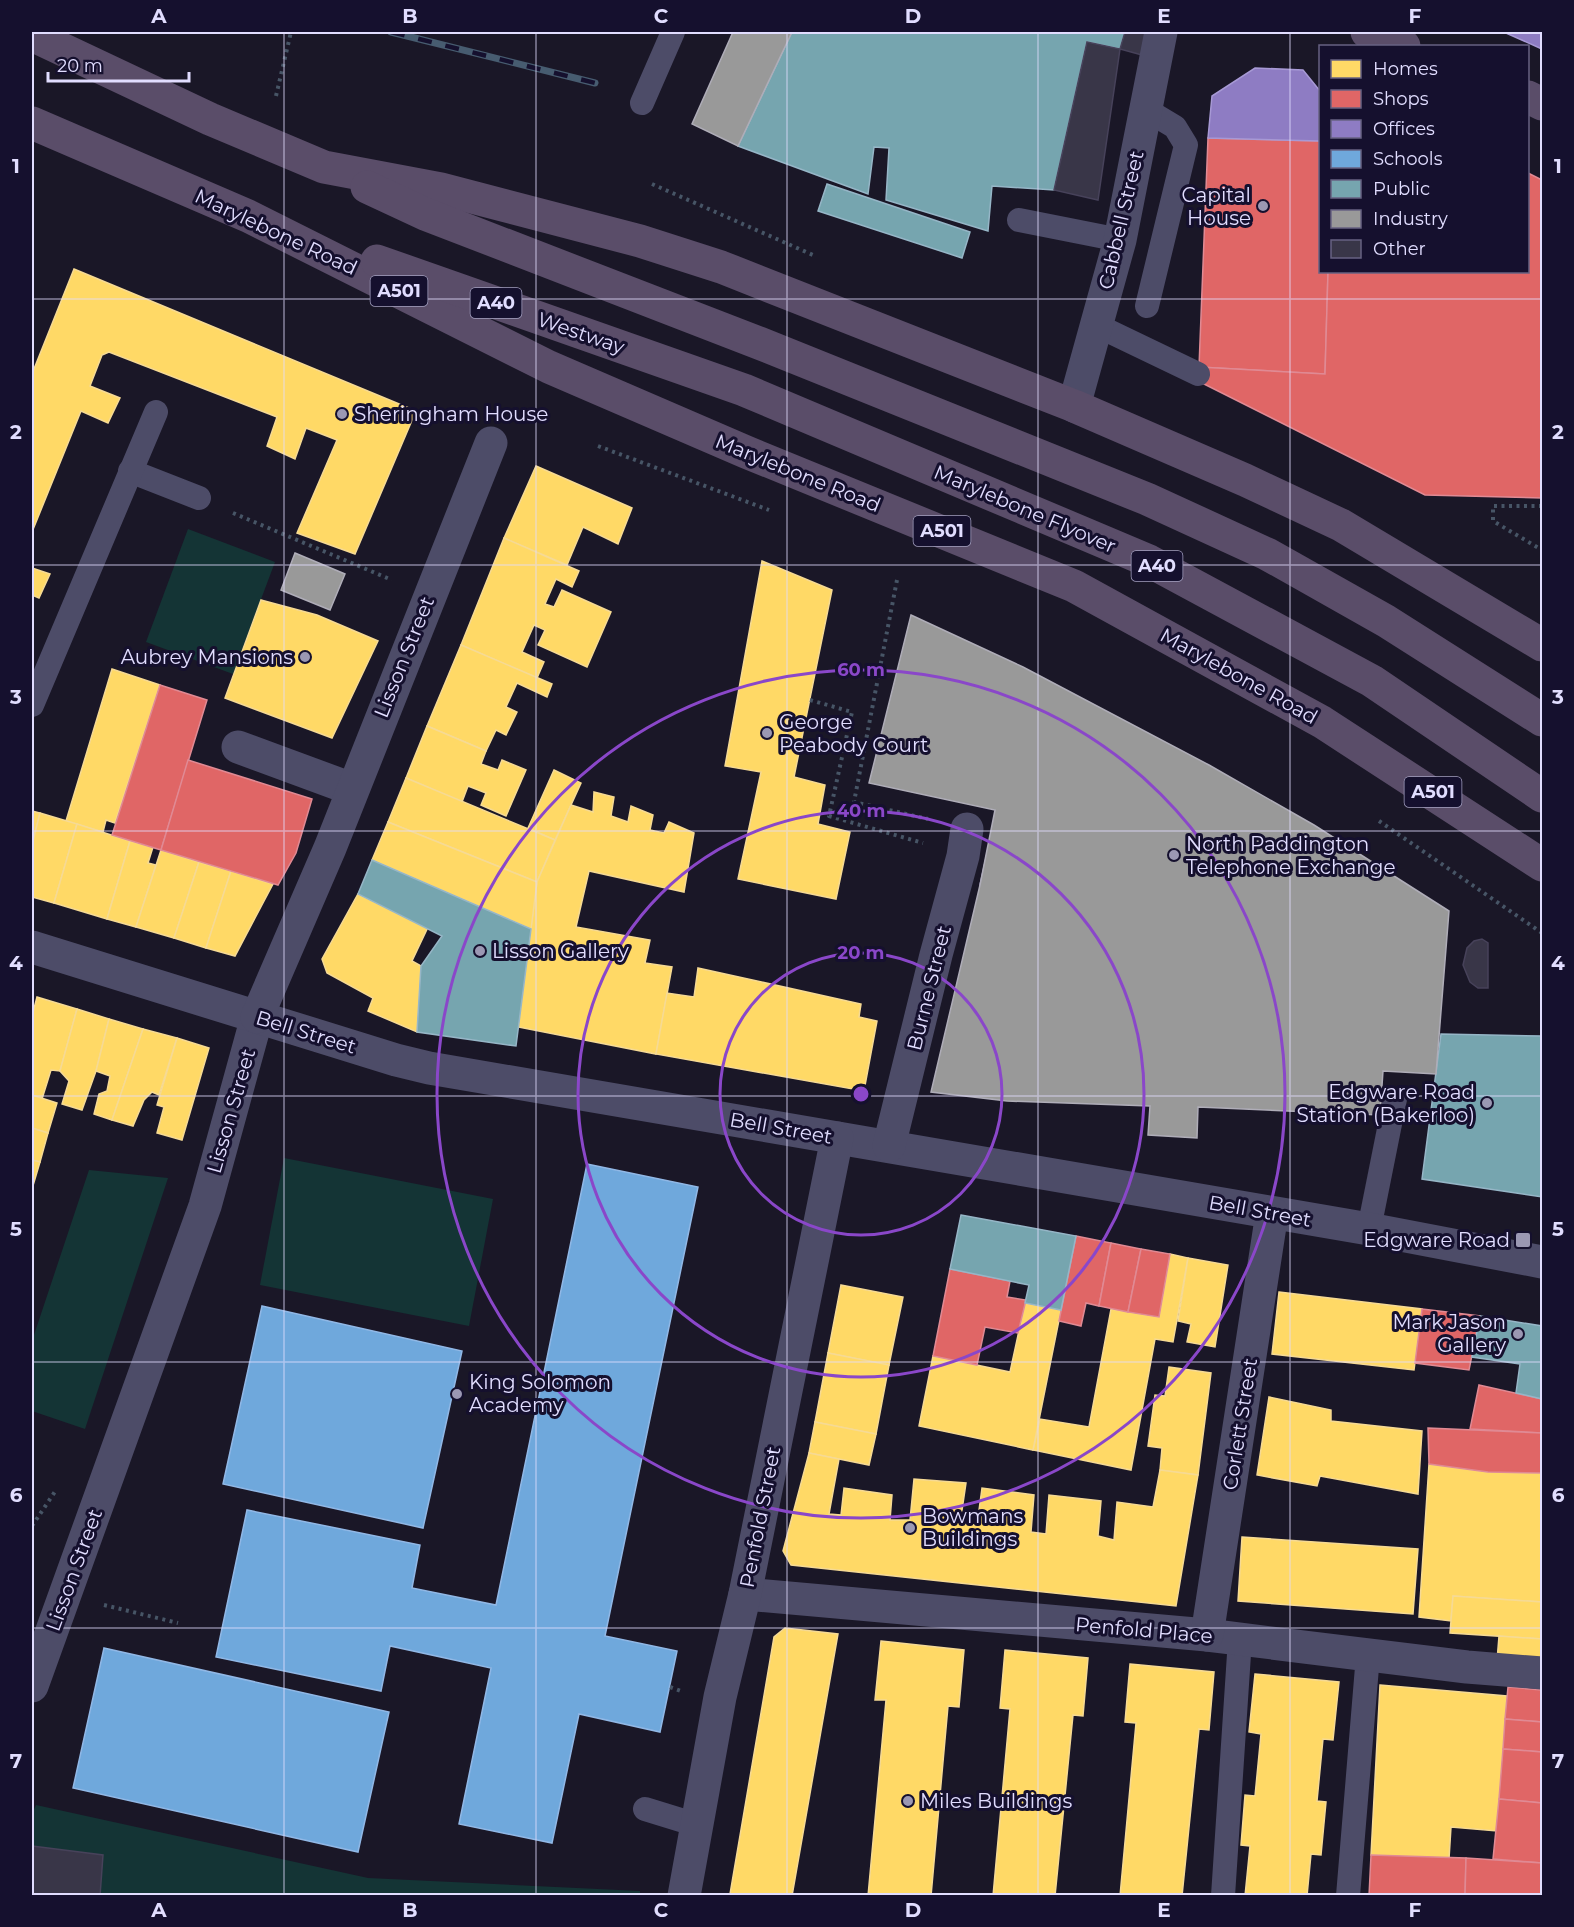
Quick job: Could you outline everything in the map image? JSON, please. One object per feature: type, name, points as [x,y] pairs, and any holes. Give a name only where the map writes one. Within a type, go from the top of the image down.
[{"type":"highway","points":[[1367,32],[1401,45]]},
{"type":"highway","points":[[32,34],[210,119],[324,167],[425,214],[759,343],[1147,499],[1267,554],[1386,621],[1542,720]]},
{"type":"highway","name":"Marylebone Road","points":[[32,123],[248,216],[549,367],[746,452],[1074,586],[1322,722],[1542,865]]},
{"type":"highway","points":[[324,167],[441,189],[640,241],[721,267],[1074,406],[1245,480],[1341,525],[1542,645]]},
{"type":"highway","name":"Westway","points":[[248,216],[744,390]]},
{"type":"highway","name":"Marylebone Flyover","points":[[744,390],[1149,561],[1372,681],[1542,796]]},
{"type":"street","name":"Cabbell Street","points":[[1074,406],[1120,240],[1161,32]]},
{"type":"street","name":"Lisson Street","points":[[32,1686],[205,1206],[257,1017],[352,789],[491,443]]},
{"type":"street","points":[[238,747],[352,789]]},
{"type":"street","name":"Burne Street","points":[[889,1146],[965,843]]},
{"type":"street","name":"Bell Street","points":[[32,947],[396,1060],[429,1068],[528,1083],[1369,1229],[1542,1262]]},
{"type":"street","name":"Penfold Street","points":[[684,1896],[720,1697],[745,1594],[837,1138]]},
{"type":"street","name":"Corlett Street","points":[[1207,1635],[1272,1213]]},
{"type":"street","name":"Penfold Place","points":[[745,1594],[1207,1635],[1467,1667],[1542,1673]]},
{"type":"lane","points":[[642,103],[673,32]]},
{"type":"lane","points":[[1145,109],[1175,127],[1186,145],[1147,306]]},
{"type":"lane","points":[[1019,220],[1120,240]]},
{"type":"lane","points":[[1096,325],[1198,374]]},
{"type":"lane","points":[[32,705],[156,412]]},
{"type":"lane","points":[[130,471],[199,498]]},
{"type":"lane","points":[[1369,1229],[1395,1099]]},
{"type":"lane","points":[[1223,1896],[1240,1639]]},
{"type":"lane","points":[[1348,1896],[1368,1655]]},
{"type":"lane","points":[[645,1809],[697,1825]]},
{"type":"path","points":[[276,96],[291,32]]},
{"type":"path","points":[[652,184],[822,259]]},
{"type":"path","points":[[598,446],[774,512]]},
{"type":"path","points":[[199,498],[350,565],[429,593]]},
{"type":"path","points":[[1542,506],[1493,506],[1492,521],[1542,550]]},
{"type":"path","points":[[897,580],[854,802],[935,821]]},
{"type":"path","points":[[810,700],[852,712],[829,816],[965,843]]},
{"type":"path","points":[[1379,821],[1542,933]]},
{"type":"path","points":[[66,1594],[177,1623]]},
{"type":"green space","points":[[188,529],[275,562],[233,674],[146,642]]},
{"type":"green space","points":[[284,1158],[493,1199],[469,1326],[260,1285]]},
{"type":"green space","points":[[89,1170],[168,1178],[85,1429],[32,1411],[32,1341]]},
{"type":"green space","points":[[36,1805],[368,1878],[640,1891],[640,1895],[32,1895],[32,1814]]},
{"type":"building: Homes","name":"Sheringham House","points":[[74,269],[416,411],[355,554],[297,533],[337,440],[306,428],[295,459],[267,446],[277,417],[109,352],[102,355],[90,386],[120,398],[108,423],[81,411],[32,532],[32,374]]},
{"type":"building: Homes","points":[[536,466],[632,508],[618,544],[583,527],[567,565],[504,538]]},
{"type":"building: Homes","points":[[504,538],[579,571],[572,587],[556,579],[545,604],[554,607],[562,590],[611,612],[587,667],[538,645],[545,630],[534,625],[522,652],[544,662],[537,678],[461,645]]},
{"type":"building: Homes","name":"George Peabody Court","points":[[762,561],[832,590],[794,777],[825,785],[818,824],[850,832],[836,899],[738,879],[761,772],[725,766]]},
{"type":"building: Homes","points":[[32,568],[50,574],[39,598],[32,595]]},
{"type":"building: Homes","name":"Aubrey Mansions","points":[[261,600],[317,615],[378,641],[332,738],[225,698]]},
{"type":"building: Homes","points":[[461,645],[552,684],[547,697],[517,683],[506,707],[517,712],[506,735],[496,730],[486,751],[427,726]]},
{"type":"building: Homes","points":[[112,669],[160,685],[115,823],[106,820],[103,832],[66,821]]},
{"type":"building: Homes","points":[[427,726],[486,751],[481,764],[498,770],[502,760],[526,770],[506,816],[481,805],[486,793],[468,786],[462,802],[406,778]]},
{"type":"building: Homes","points":[[554,770],[581,783],[555,840],[528,828]]},
{"type":"building: Homes","points":[[406,778],[555,840],[537,882],[388,822]]},
{"type":"building: Homes","points":[[594,792],[614,797],[611,816],[628,822],[631,806],[653,815],[650,830],[664,833],[669,822],[694,833],[684,892],[589,871],[576,927],[650,940],[645,963],[672,967],[656,1054],[518,1027],[537,882],[571,805],[593,812]]},
{"type":"building: Homes","points":[[32,811],[40,813],[32,845]]},
{"type":"building: Homes","points":[[40,813],[77,824],[54,903],[32,897],[32,845]]},
{"type":"building: Homes","points":[[388,822],[537,882],[531,929],[372,860]]},
{"type":"building: Homes","points":[[77,824],[130,841],[107,919],[54,903]]},
{"type":"building: Homes","points":[[130,841],[153,847],[148,863],[156,865],[136,927],[107,919]]},
{"type":"building: Homes","points":[[161,850],[199,862],[174,938],[136,927]]},
{"type":"building: Homes","points":[[199,862],[231,871],[206,948],[174,938]]},
{"type":"building: Homes","points":[[231,871],[273,884],[235,956],[206,948]]},
{"type":"building: Homes","points":[[358,894],[428,927],[412,961],[421,966],[417,1032],[368,1011],[373,998],[327,973],[322,959]]},
{"type":"building: Homes","points":[[698,968],[861,1004],[859,1017],[877,1021],[864,1091],[656,1054],[667,993],[694,997]]},
{"type":"building: Homes","points":[[37,997],[77,1009],[60,1071],[51,1070],[42,1099],[32,1095],[32,1016]]},
{"type":"building: Homes","points":[[77,1009],[109,1019],[96,1071],[82,1110],[62,1104],[69,1081],[60,1071]]},
{"type":"building: Homes","points":[[109,1019],[143,1029],[112,1120],[94,1114],[99,1094],[107,1091],[110,1076],[96,1071]]},
{"type":"building: Homes","points":[[143,1029],[177,1038],[159,1095],[152,1092],[144,1100],[133,1126],[112,1120]]},
{"type":"building: Homes","points":[[177,1038],[209,1048],[182,1140],[157,1133],[164,1107],[157,1105]]},
{"type":"building: Homes","points":[[32,1095],[57,1103],[48,1133],[32,1128]]},
{"type":"building: Homes","points":[[32,1128],[48,1133],[40,1162],[32,1160]]},
{"type":"building: Homes","points":[[32,1160],[40,1162],[32,1189]]},
{"type":"building: Homes","points":[[1170,1254],[1188,1258],[1173,1342],[1155,1339],[1131,1470],[1033,1450],[1040,1419],[1089,1427],[1111,1309],[1159,1317]]},
{"type":"building: Homes","points":[[1188,1258],[1228,1265],[1215,1347],[1187,1342],[1191,1324],[1178,1321]]},
{"type":"building: Homes","points":[[841,1285],[903,1297],[889,1365],[828,1353]]},
{"type":"building: Homes","points":[[1279,1292],[1422,1309],[1414,1370],[1272,1354]]},
{"type":"building: Homes","points":[[1025,1303],[1061,1310],[1033,1450],[919,1426],[933,1356],[1010,1372]]},
{"type":"building: Homes","points":[[828,1353],[889,1365],[876,1434],[815,1422]]},
{"type":"building: Homes","points":[[1169,1367],[1211,1373],[1198,1475],[1160,1470],[1162,1448],[1148,1446],[1155,1395],[1165,1396]]},
{"type":"building: Homes","points":[[1269,1397],[1331,1410],[1331,1421],[1422,1431],[1418,1494],[1320,1476],[1317,1486],[1257,1475]]},
{"type":"building: Homes","points":[[815,1422],[876,1434],[869,1465],[809,1453]]},
{"type":"building: Homes","name":"Bowmans Buildings","points":[[809,1453],[839,1459],[829,1514],[841,1515],[844,1488],[892,1495],[890,1520],[910,1520],[914,1479],[966,1483],[960,1524],[977,1525],[982,1488],[1034,1495],[1031,1532],[1046,1534],[1049,1495],[1101,1501],[1098,1536],[1114,1540],[1117,1502],[1153,1507],[1160,1470],[1198,1475],[1176,1606],[791,1565],[783,1551]]},
{"type":"building: Homes","points":[[1429,1464],[1488,1472],[1542,1473],[1542,1602],[1453,1596],[1451,1621],[1419,1617]]},
{"type":"building: Homes","points":[[1242,1537],[1418,1549],[1413,1614],[1238,1601]]},
{"type":"building: Homes","points":[[1453,1596],[1542,1602],[1542,1639],[1450,1633]]},
{"type":"building: Homes","points":[[785,1628],[838,1634],[792,1896],[730,1894],[774,1637]]},
{"type":"building: Homes","points":[[1499,1636],[1542,1639],[1542,1664],[1497,1661]]},
{"type":"building: Homes","name":"Miles Buildings","points":[[881,1641],[964,1650],[959,1707],[948,1706],[931,1896],[868,1896],[886,1700],[875,1700]]},
{"type":"building: Homes","name":"Miles Buildings","points":[[1005,1650],[1088,1658],[1083,1716],[1073,1715],[1055,1896],[993,1896],[1010,1709],[1000,1708]]},
{"type":"building: Homes","name":"Miles Buildings","points":[[1130,1664],[1214,1672],[1209,1730],[1199,1729],[1182,1896],[1120,1896],[1136,1723],[1125,1722]]},
{"type":"building: Homes","points":[[1255,1674],[1339,1682],[1333,1740],[1323,1739],[1317,1801],[1326,1802],[1321,1855],[1311,1854],[1307,1896],[1245,1896],[1250,1846],[1241,1845],[1245,1795],[1255,1796],[1261,1734],[1249,1732]]},
{"type":"building: Homes","points":[[1380,1685],[1507,1696],[1497,1831],[1451,1827],[1449,1859],[1371,1855]]},
{"type":"building: Shops","name":"Capital House","points":[[1208,138],[1319,141],[1319,273],[1328,273],[1325,374],[1199,367]]},
{"type":"building: Shops","points":[[1529,174],[1542,180],[1542,498],[1425,495],[1198,381],[1199,367],[1325,374],[1328,273],[1529,273]]},
{"type":"building: Shops","points":[[160,685],[207,700],[161,850],[112,835]]},
{"type":"building: Shops","points":[[188,760],[312,799],[296,853],[278,885],[161,850]]},
{"type":"building: Shops","points":[[1076,1236],[1111,1243],[1099,1306],[1086,1303],[1081,1326],[1059,1321]]},
{"type":"building: Shops","points":[[1111,1243],[1141,1249],[1128,1312],[1099,1306]]},
{"type":"building: Shops","points":[[1141,1249],[1170,1254],[1159,1317],[1128,1312]]},
{"type":"building: Shops","points":[[950,1269],[1010,1281],[1007,1297],[1026,1300],[1018,1333],[985,1327],[977,1365],[933,1356]]},
{"type":"building: Shops","points":[[1422,1309],[1480,1316],[1469,1370],[1415,1363]]},
{"type":"building: Shops","points":[[1479,1385],[1542,1399],[1542,1433],[1470,1429]]},
{"type":"building: Shops","points":[[1428,1428],[1542,1433],[1542,1473],[1488,1472],[1429,1464]]},
{"type":"building: Shops","points":[[1508,1687],[1542,1690],[1542,1722],[1505,1719]]},
{"type":"building: Shops","points":[[1505,1719],[1542,1722],[1542,1752],[1503,1749]]},
{"type":"building: Shops","points":[[1503,1749],[1542,1752],[1542,1803],[1499,1799]]},
{"type":"building: Shops","points":[[1499,1799],[1542,1803],[1542,1863],[1493,1859]]},
{"type":"building: Shops","points":[[1371,1855],[1466,1858],[1465,1896],[1369,1896]]},
{"type":"building: Shops","points":[[1466,1858],[1542,1863],[1542,1896],[1465,1896]]},
{"type":"building: Offices","points":[[1542,32],[1542,49],[1506,33]]},
{"type":"building: Offices","points":[[1255,68],[1303,70],[1319,90],[1319,141],[1208,138],[1212,96]]},
{"type":"building: Offices","name":"North Paddington Telephone Exchange","points":[[1025,682],[1033,682],[1143,737],[1345,858],[1349,864],[1342,1080],[1337,1086],[1106,1076],[988,1066],[990,888],[980,885]]},
{"type":"building: Offices","points":[[1148,815],[1230,818],[1234,823],[1234,854],[1345,858],[1349,864],[1342,1080],[1337,1086],[1106,1076],[1101,1069],[1110,856],[1113,851],[1143,852],[1143,820]]},
{"type":"building: Schools","points":[[587,1164],[698,1187],[605,1636],[677,1651],[660,1732],[579,1714],[552,1843],[459,1824],[491,1668],[390,1646],[381,1691],[216,1657],[247,1510],[420,1545],[412,1588],[496,1605]]},
{"type":"building: Schools","points":[[262,1306],[462,1351],[423,1528],[223,1484]]},
{"type":"building: Schools","points":[[104,1648],[389,1712],[358,1852],[73,1788]]},
{"type":"building: Public","points":[[792,32],[1125,32],[1120,49],[1087,42],[1054,190],[992,186],[988,231],[886,200],[889,148],[874,147],[868,194],[738,146]]},
{"type":"building: Public","points":[[827,184],[970,232],[962,258],[818,211]]},
{"type":"building: Public","name":"Lisson Gallery","points":[[372,860],[531,929],[516,1046],[417,1032],[421,966],[442,936],[358,894]]},
{"type":"building: Public","name":"Edgware Road Station (Bakerloo)","points":[[1441,1034],[1542,1036],[1542,1197],[1422,1179]]},
{"type":"building: Public","points":[[961,1215],[1076,1236],[1061,1310],[1025,1303],[1029,1285],[950,1269]]},
{"type":"building: Public","points":[[1480,1316],[1542,1326],[1542,1399],[1516,1393],[1520,1364],[1472,1357]]},
{"type":"building: Industry","points":[[733,32],[792,32],[738,146],[692,124]]},
{"type":"building: Industry","points":[[295,553],[345,574],[330,610],[281,590]]},
{"type":"building: Industry","name":"North Paddington Telephone Exchange","points":[[911,615],[1023,667],[1209,765],[1314,825],[1449,911],[1436,1074],[1383,1071],[1380,1115],[1198,1107],[1197,1138],[1148,1135],[1150,1106],[1007,1101],[931,1092],[980,885],[995,810],[869,783]]},
{"type":"building: Other","points":[[1125,32],[1146,32],[1142,55],[1120,49]]},
{"type":"building: Other","points":[[1087,42],[1120,49],[1098,200],[1054,190]]},
{"type":"building: Other","points":[[1482,939],[1488,943],[1488,988],[1478,988],[1470,982],[1463,965],[1467,948],[1474,941]]},
{"type":"building: Other","points":[[32,1846],[103,1855],[100,1896],[32,1896]]},
{"type":"railway","points":[[391,32],[595,83]]},
{"type":"place","name":"Capital House","points":[[1263,206]]},
{"type":"place","name":"Sheringham House","points":[[342,414]]},
{"type":"place","name":"Aubrey Mansions","points":[[305,657]]},
{"type":"place","name":"George Peabody Court","points":[[767,733]]},
{"type":"place","name":"North Paddington Telephone Exchange","points":[[1174,855]]},
{"type":"place","name":"Lisson Gallery","points":[[480,951]]},
{"type":"place","name":"Edgware Road Station (Bakerloo)","points":[[1487,1103]]},
{"type":"place","name":"Edgware Road","points":[[1523,1240]]},
{"type":"place","name":"Mark Jason Gallery","points":[[1518,1334]]},
{"type":"place","name":"King Solomon Academy","points":[[457,1394]]},
{"type":"place","name":"Bowmans Buildings","points":[[910,1528]]},
{"type":"place","name":"Miles Buildings","points":[[908,1801]]}]
